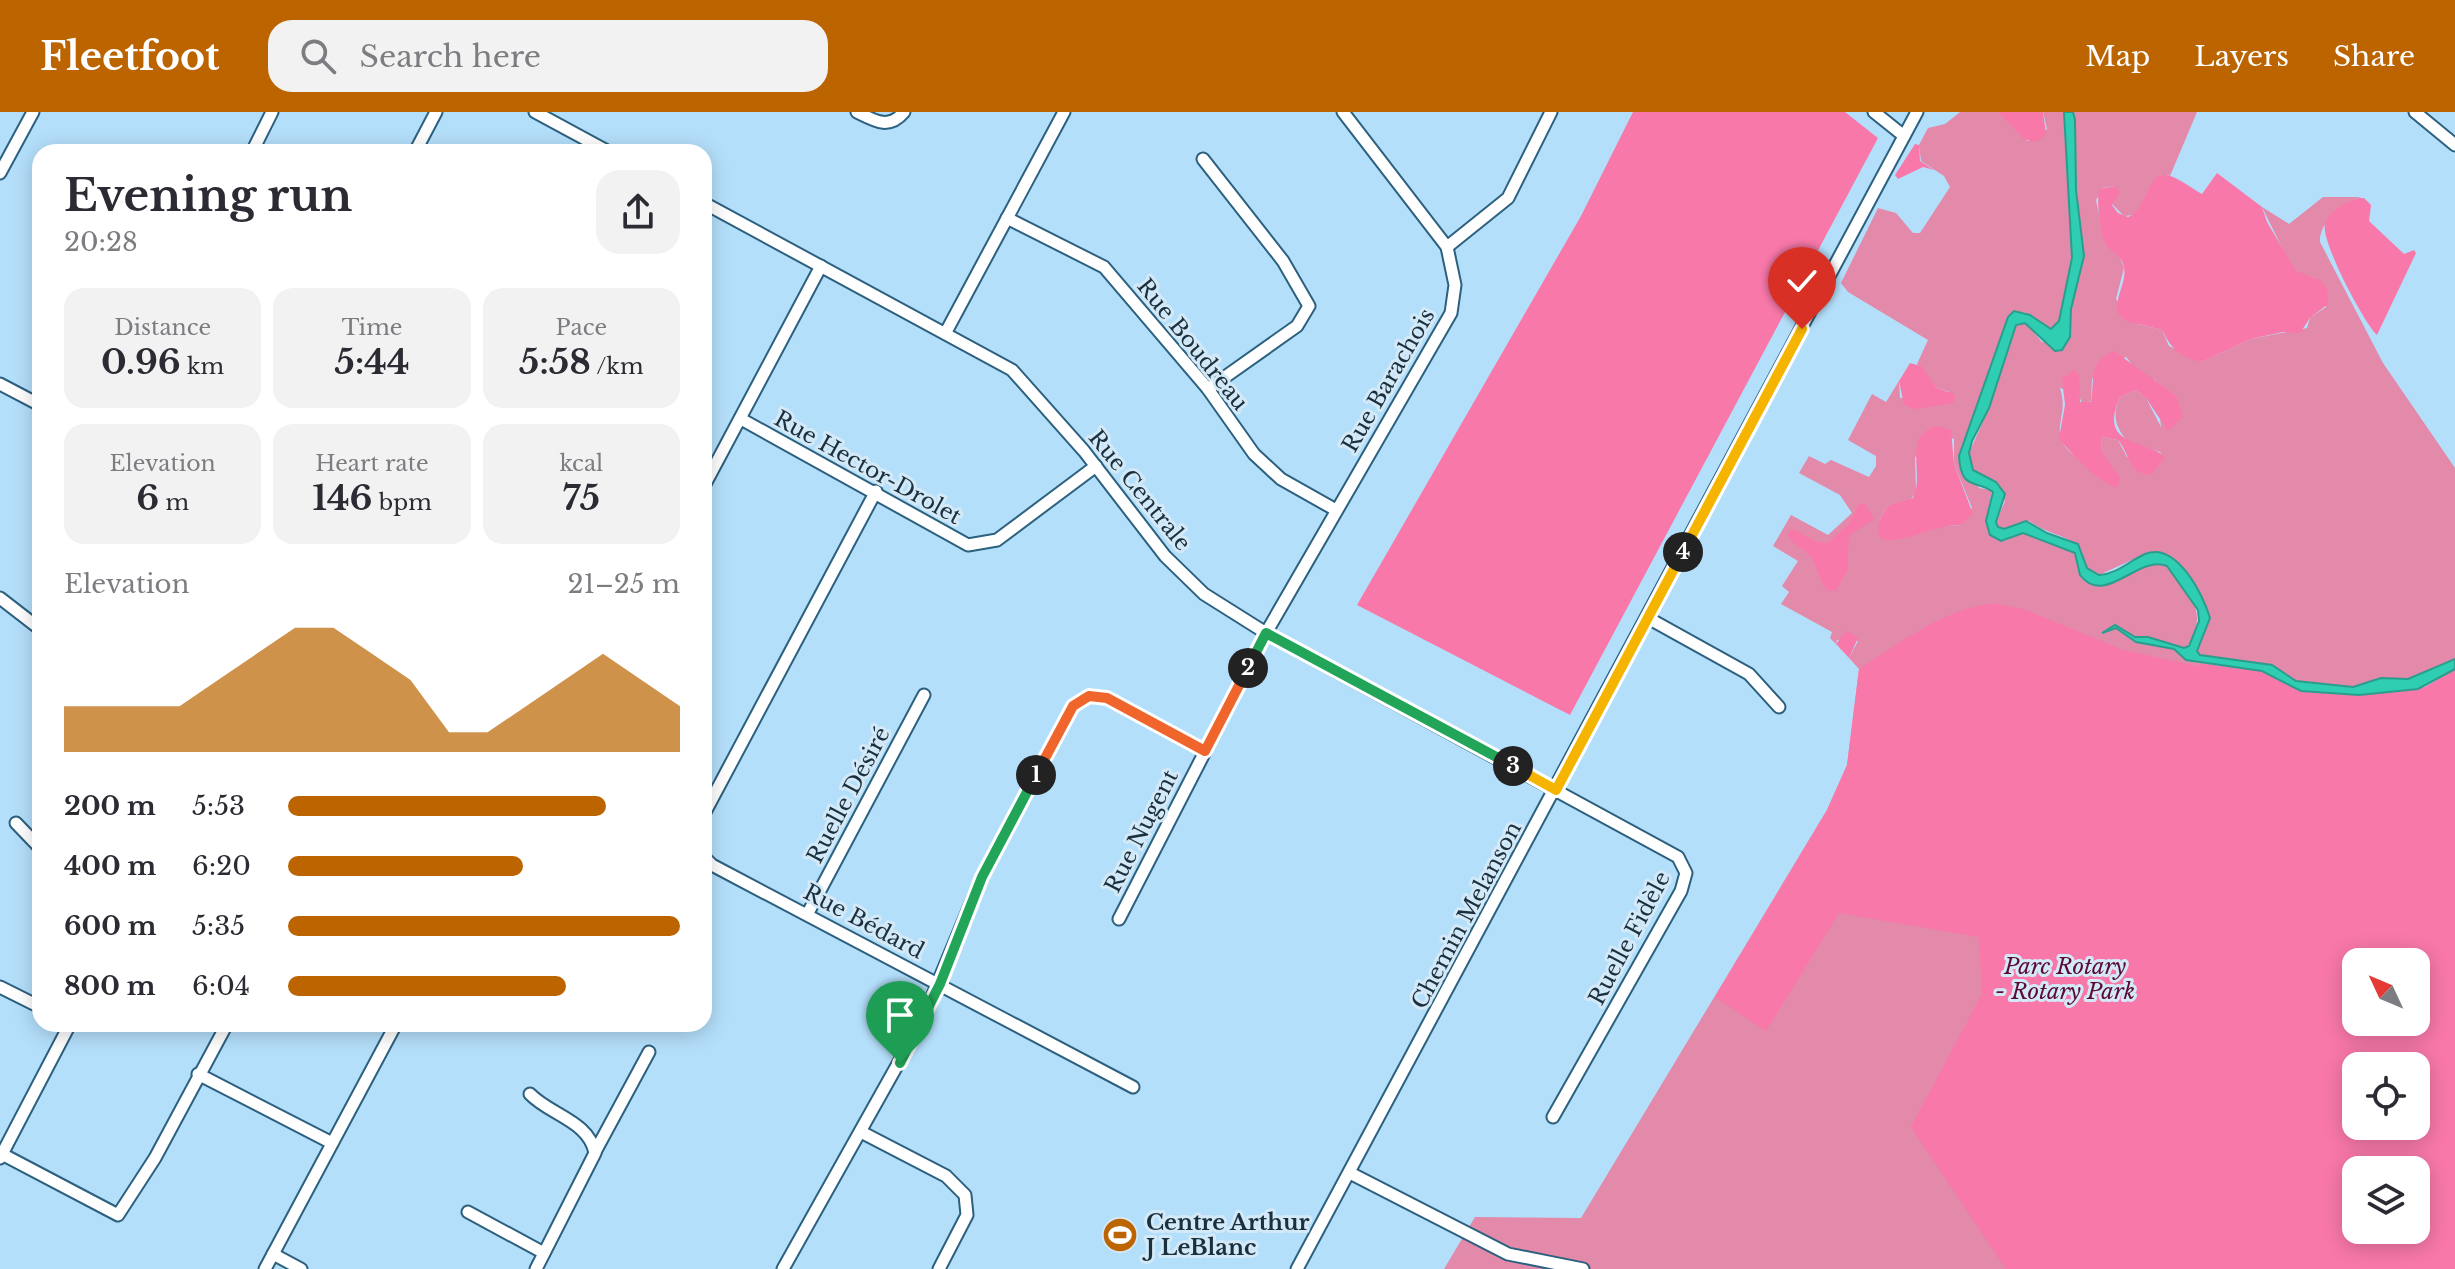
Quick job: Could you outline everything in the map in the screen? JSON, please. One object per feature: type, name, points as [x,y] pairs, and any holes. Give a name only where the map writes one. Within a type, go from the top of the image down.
[{"type":"street","points":[[0,173],[33,112]]},
{"type":"street","points":[[256,144],[272,112]]},
{"type":"street","points":[[419,144],[436,112]]},
{"type":"street","points":[[535,112],[594,144]]},
{"type":"street","points":[[857,112],[883,124],[895,120],[904,112]]},
{"type":"street","points":[[946,332],[1064,112]]},
{"type":"street","name":"Rue Barachois","points":[[1266,633],[1451,313],[1455,285],[1447,247],[1343,112]]},
{"type":"street","points":[[1447,247],[1508,198],[1533,155],[1551,112]]},
{"type":"street","points":[[1874,112],[1904,136]]},
{"type":"street","name":"Chemin Melanson","points":[[1297,1269],[1917,112]]},
{"type":"street","points":[[2415,112],[2455,145]]},
{"type":"street","points":[[1203,159],[1283,261],[1309,306],[1297,326],[1208,389]]},
{"type":"street","name":"Rue Centrale","points":[[712,207],[1012,370],[1096,466],[1165,556],[1204,594],[1266,633],[1556,790]]},
{"type":"street","name":"Rue Boudreau","points":[[1007,218],[1104,267],[1208,389],[1254,454],[1281,479],[1336,510]]},
{"type":"street","points":[[712,472],[821,266]]},
{"type":"street","points":[[0,384],[32,401]]},
{"type":"street","name":"Rue Hector-Drolet","points":[[741,419],[876,491],[968,545],[997,540],[1096,466]]},
{"type":"street","points":[[712,799],[876,491]]},
{"type":"street","points":[[0,598],[32,623]]},
{"type":"street","points":[[1648,618],[1749,674],[1779,707]]},
{"type":"street","name":"Rue Nugent","points":[[1119,919],[1266,633]]},
{"type":"street","name":"Ruelle Désiré","points":[[808,913],[924,695]]},
{"type":"street","points":[[783,1269],[863,1133],[940,984],[982,877],[1065,720],[1082,698],[1107,698],[1205,751]]},
{"type":"street","name":"Ruelle Fidèle","points":[[1553,1117],[1681,891],[1686,873],[1678,857],[1556,790]]},
{"type":"street","points":[[16,823],[32,840]]},
{"type":"street","name":"Rue Bédard","points":[[712,865],[1133,1087]]},
{"type":"street","points":[[0,987],[32,1003]]},
{"type":"street","points":[[66,1032],[1,1156],[118,1215],[155,1158],[222,1032]]},
{"type":"street","points":[[265,1269],[392,1032]]},
{"type":"street","points":[[536,1269],[649,1052]]},
{"type":"street","points":[[198,1074],[332,1143]]},
{"type":"street","points":[[530,1094],[541,1106],[584,1129],[595,1153]]},
{"type":"street","points":[[863,1133],[946,1176],[965,1195],[967,1215],[939,1269]]},
{"type":"street","points":[[1350,1173],[1508,1254],[1583,1269]]},
{"type":"street","points":[[468,1212],[544,1253]]},
{"type":"street","points":[[273,1254],[301,1269]]},
{"type":"green space","points":[[1633,112],[1845,112],[1878,138],[1570,715],[1357,605],[1581,216]]},
{"type":"green space","name":"Parc Rotary - Rotary Park","points":[[1960,112],[1998,112],[2028,141],[2047,129],[2043,112],[2064,112],[2072,258],[2059,321],[2051,329],[2024,312],[2008,317],[1977,415],[1961,447],[1979,488],[1992,490],[1986,521],[1990,535],[2004,541],[2023,533],[2075,553],[2082,579],[2093,583],[2114,581],[2143,567],[2164,564],[2179,578],[2195,604],[2197,623],[2188,645],[2184,648],[2148,637],[2135,637],[2115,625],[2104,631],[2116,628],[2136,642],[2174,649],[2186,660],[2200,663],[2197,666],[2294,692],[2373,704],[2455,692],[2455,1269],[1444,1269],[1475,1217],[1581,1218],[1827,810],[1847,765],[1859,669],[1849,658],[1858,641],[1837,640],[1836,644],[1830,638],[1832,632],[1781,604],[1789,592],[1782,586],[1798,561],[1773,546],[1791,515],[1828,535],[1852,513],[1840,495],[1799,473],[1809,456],[1825,464],[1831,460],[1869,477],[1876,466],[1876,456],[1848,440],[1872,394],[1886,402],[1899,381],[1900,398],[1949,392],[1936,387],[1917,364],[1928,340],[1848,292],[1841,283],[1878,208],[1896,213],[1913,233],[1920,233],[1950,187],[1944,176],[1921,161],[1919,145],[1928,128],[1945,124]],"holes":[[[1954,438],[1954,464],[1972,508],[1961,525],[1933,527],[1907,537],[1879,521],[1888,506],[1907,503],[1916,493],[1915,457]]]},
{"type":"green space","points":[[1998,112],[2043,112],[2046,134],[2036,142],[2024,139]]},
{"type":"green space","points":[[2073,112],[2197,112],[2170,176],[2167,175],[2135,215],[2124,216],[2112,204],[2119,192],[2114,186],[2103,188],[2096,200],[2105,243],[2120,257],[2124,268],[2116,299],[2138,324],[2162,330],[2169,346],[2202,362],[2251,339],[2307,328],[2310,318],[2326,307],[2315,278],[2300,275],[2291,266],[2262,207],[2289,224],[2323,197],[2361,197],[2333,214],[2323,227],[2320,242],[2383,363],[2455,468],[2455,659],[2408,680],[2381,678],[2353,687],[2296,681],[2272,665],[2200,655],[2197,651],[2210,617],[2187,574],[2145,554],[2099,575],[2087,568],[2078,548],[2066,538],[2029,521],[2004,529],[1998,527],[1996,522],[2005,501],[1973,470],[1969,453],[1989,408],[2016,325],[2025,322],[2042,342],[2068,343],[2071,309],[2084,256],[2076,190]],"holes":[[[2126,357],[2138,372],[2156,381],[2161,427],[2146,398],[2136,390],[2120,397],[2116,409],[2117,425],[2127,441],[2160,452],[2164,458],[2127,457],[2118,440],[2102,437],[2101,451],[2119,477],[2080,460],[2065,446],[2060,426],[2063,403],[2060,388],[2078,394],[2083,405],[2091,401],[2092,379]]]},
{"type":"green space","points":[[1915,144],[1919,145],[1920,161],[1934,170],[1923,167],[1898,179],[1895,175]]},
{"type":"green space","points":[[2217,173],[2262,207],[2267,222],[2296,271],[2320,280],[2327,288],[2328,304],[2310,318],[2300,333],[2283,332],[2251,339],[2202,362],[2178,352],[2162,330],[2127,321],[2119,315],[2117,308],[2124,268],[2120,258],[2105,243],[2098,199],[2100,189],[2115,186],[2120,192],[2112,205],[2118,213],[2128,217],[2139,208],[2159,176],[2175,178],[2202,194]]},
{"type":"green space","points":[[2358,198],[2364,198],[2371,205],[2369,221],[2404,254],[2414,250],[2416,253],[2377,335],[2344,281],[2325,233],[2325,224],[2330,215]]},
{"type":"green space","points":[[2114,351],[2176,396],[2183,416],[2168,431],[2146,398],[2136,390],[2120,397],[2115,413],[2119,434],[2165,457],[2152,474],[2144,474],[2134,468],[2118,440],[2102,437],[2101,451],[2120,477],[2117,487],[2095,475],[2059,438],[2065,405],[2062,379],[2074,369],[2079,375],[2080,402],[2091,402],[2096,366]]},
{"type":"green space","points":[[1910,363],[1921,366],[1936,387],[1955,395],[1953,403],[1915,409],[1904,405],[1899,381]]},
{"type":"green space","points":[[1936,426],[1951,430],[1954,464],[1973,514],[1961,525],[1941,527],[1901,539],[1882,539],[1878,533],[1879,521],[1888,506],[1913,498],[1917,478],[1917,447],[1926,431]]},
{"type":"green space","points":[[1859,504],[1865,504],[1874,519],[1849,535],[1847,571],[1836,590],[1829,591],[1811,557],[1787,534],[1793,529],[1817,542],[1828,543],[1849,524]]},
{"type":"green space","name":"Parc Rotary - Rotary Park","points":[[1994,603],[2026,610],[2123,650],[2196,666],[2200,663],[2262,671],[2301,691],[2352,695],[2425,687],[2455,669],[2455,1269],[2006,1269],[1911,1127],[1982,994],[1979,937],[1839,913],[1766,1031],[1715,997],[1827,810],[1847,765],[1859,669],[1924,628],[1958,612]]},
{"type":"green space","points":[[1846,631],[1858,638],[1849,658],[1836,644]]},
{"type":"shaded area","points":[[2064,112],[2073,112],[2075,120],[2076,190],[2084,256],[2071,309],[2070,337],[2062,350],[2055,351],[2025,323],[2016,325],[1989,408],[1972,441],[1969,453],[1973,470],[1996,482],[2005,494],[1996,522],[1998,527],[2004,529],[2026,521],[2047,533],[2078,544],[2087,568],[2099,575],[2117,570],[2145,554],[2156,552],[2167,555],[2195,584],[2210,618],[2197,651],[2200,655],[2272,665],[2296,681],[2353,687],[2381,678],[2408,679],[2455,659],[2455,669],[2418,689],[2359,695],[2301,691],[2262,671],[2186,660],[2174,649],[2136,642],[2116,628],[2102,633],[2115,625],[2135,637],[2148,637],[2184,648],[2189,646],[2199,621],[2198,610],[2167,566],[2156,564],[2145,567],[2100,586],[2090,584],[2080,575],[2075,553],[2023,533],[2001,541],[1990,535],[1986,521],[1993,492],[1966,480],[1959,456],[2008,317],[2014,311],[2030,315],[2051,329],[2059,321],[2072,258]]},
{"type":"place","name":"Centre Arthur J LeBlanc","points":[[1120,1235]]},
{"type":"route","points":[[900,1063],[940,984],[963,918],[982,877],[1065,720],[1082,698],[1107,698],[1205,751],[1266,633],[1556,790],[1802,329]]}]
